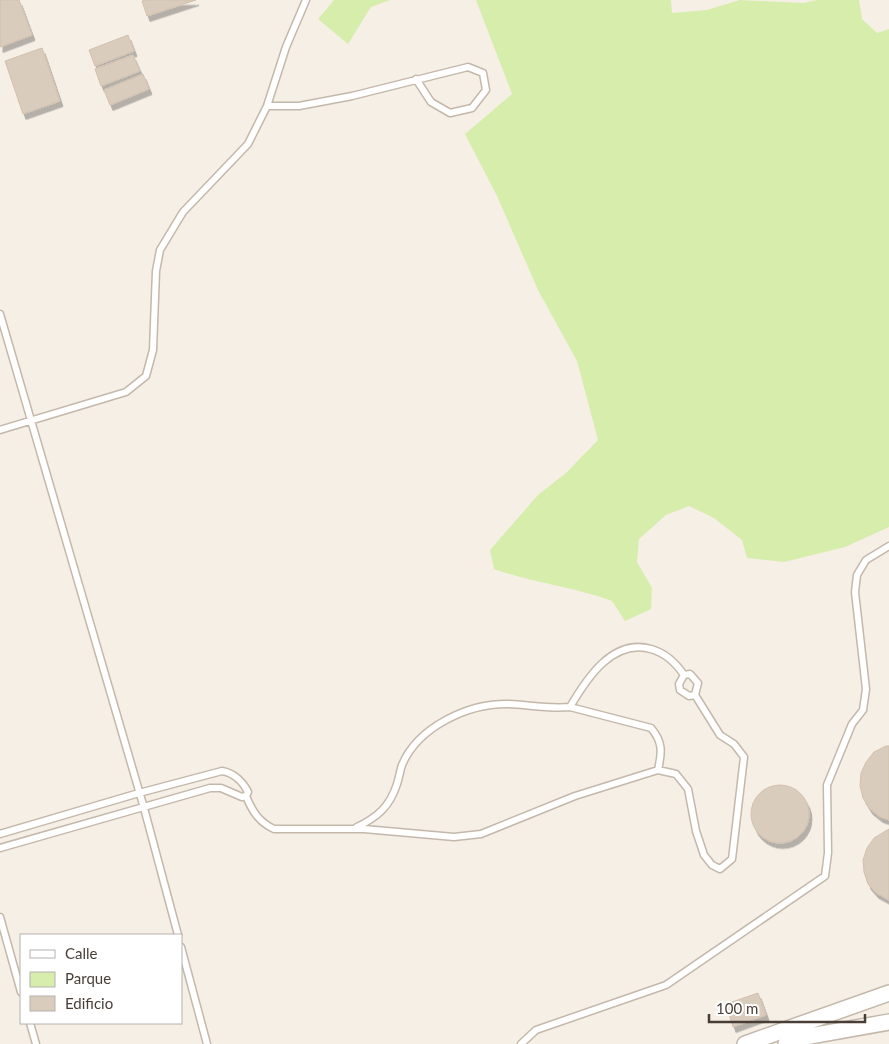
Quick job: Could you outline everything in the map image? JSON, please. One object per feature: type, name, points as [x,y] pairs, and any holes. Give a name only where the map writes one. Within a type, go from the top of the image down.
[{"type":"street","points":[[746,1044],[889,993]]},
{"type":"street","points":[[786,1044],[805,1037],[889,1022]]},
{"type":"lane","points":[[0,430],[126,392],[146,376],[153,350],[156,271],[160,250],[183,212],[248,144],[267,106],[286,47],[306,0]]},
{"type":"lane","points":[[267,106],[299,106],[352,96],[416,79],[468,67],[482,73],[486,90],[472,108],[450,113],[431,102],[416,79]]},
{"type":"lane","points":[[0,314],[144,808],[178,934]]},
{"type":"lane","points":[[521,1044],[536,1030],[666,985],[825,876],[828,854],[827,785],[852,724],[863,710],[866,689],[855,592],[857,575],[866,560],[889,546]]},
{"type":"lane","points":[[570,707],[582,687],[618,650],[641,646],[660,652],[679,666],[684,674]]},
{"type":"lane","points":[[0,834],[222,771],[234,776],[243,784],[248,792],[246,796],[251,810],[266,825],[274,828],[354,828],[454,837],[481,834],[583,794],[658,770],[676,774],[688,789],[696,831],[704,854],[712,865],[720,869],[732,859],[744,757],[734,744],[720,736],[695,695],[698,683],[690,674],[684,674]]},
{"type":"lane","points":[[684,674],[679,684],[680,690],[684,694],[695,695]]},
{"type":"lane","points":[[354,828],[385,809],[396,788],[404,762],[414,743],[428,732],[456,716],[494,705],[510,704],[549,709],[570,707],[651,728],[659,738],[662,751],[658,770]]},
{"type":"lane","points":[[0,848],[210,788],[221,788],[242,798],[246,796]]},
{"type":"lane","points":[[0,917],[20,988]]},
{"type":"lane","points":[[182,951],[208,1044]]},
{"type":"lane","points":[[30,1024],[36,1044]]},
{"type":"green space","points":[[334,0],[390,0],[371,7],[348,44],[318,19]]},
{"type":"green space","points":[[476,0],[671,0],[672,13],[707,10],[740,0],[804,3],[817,0],[859,0],[862,19],[877,33],[889,29],[889,527],[845,547],[784,562],[747,558],[742,540],[714,518],[689,506],[666,515],[639,539],[637,562],[652,588],[651,609],[625,621],[612,601],[494,569],[490,550],[538,495],[566,473],[598,440],[577,361],[538,290],[497,196],[465,134],[512,94]]},
{"type":"building","points":[[0,0],[19,0],[32,35],[0,47]]},
{"type":"building","points":[[196,0],[147,16],[142,1]]},
{"type":"building","points":[[128,35],[134,51],[95,66],[89,50]]},
{"type":"building","points":[[42,48],[60,101],[23,114],[5,61]]},
{"type":"building","points":[[133,55],[140,71],[101,86],[95,69]]},
{"type":"building","points":[[143,74],[149,89],[110,105],[104,90]]},
{"type":"building","points":[[889,746],[889,820],[880,817],[870,809],[863,798],[860,786],[861,773],[866,762],[874,752]]},
{"type":"building","points":[[774,785],[786,785],[801,793],[809,808],[809,820],[801,835],[786,843],[774,843],[759,835],[751,820],[751,808],[759,793]]},
{"type":"building","points":[[889,829],[889,900],[876,893],[868,884],[863,860],[867,848],[874,838]]},
{"type":"building","points":[[758,993],[766,1015],[733,1027],[726,1004]]}]
